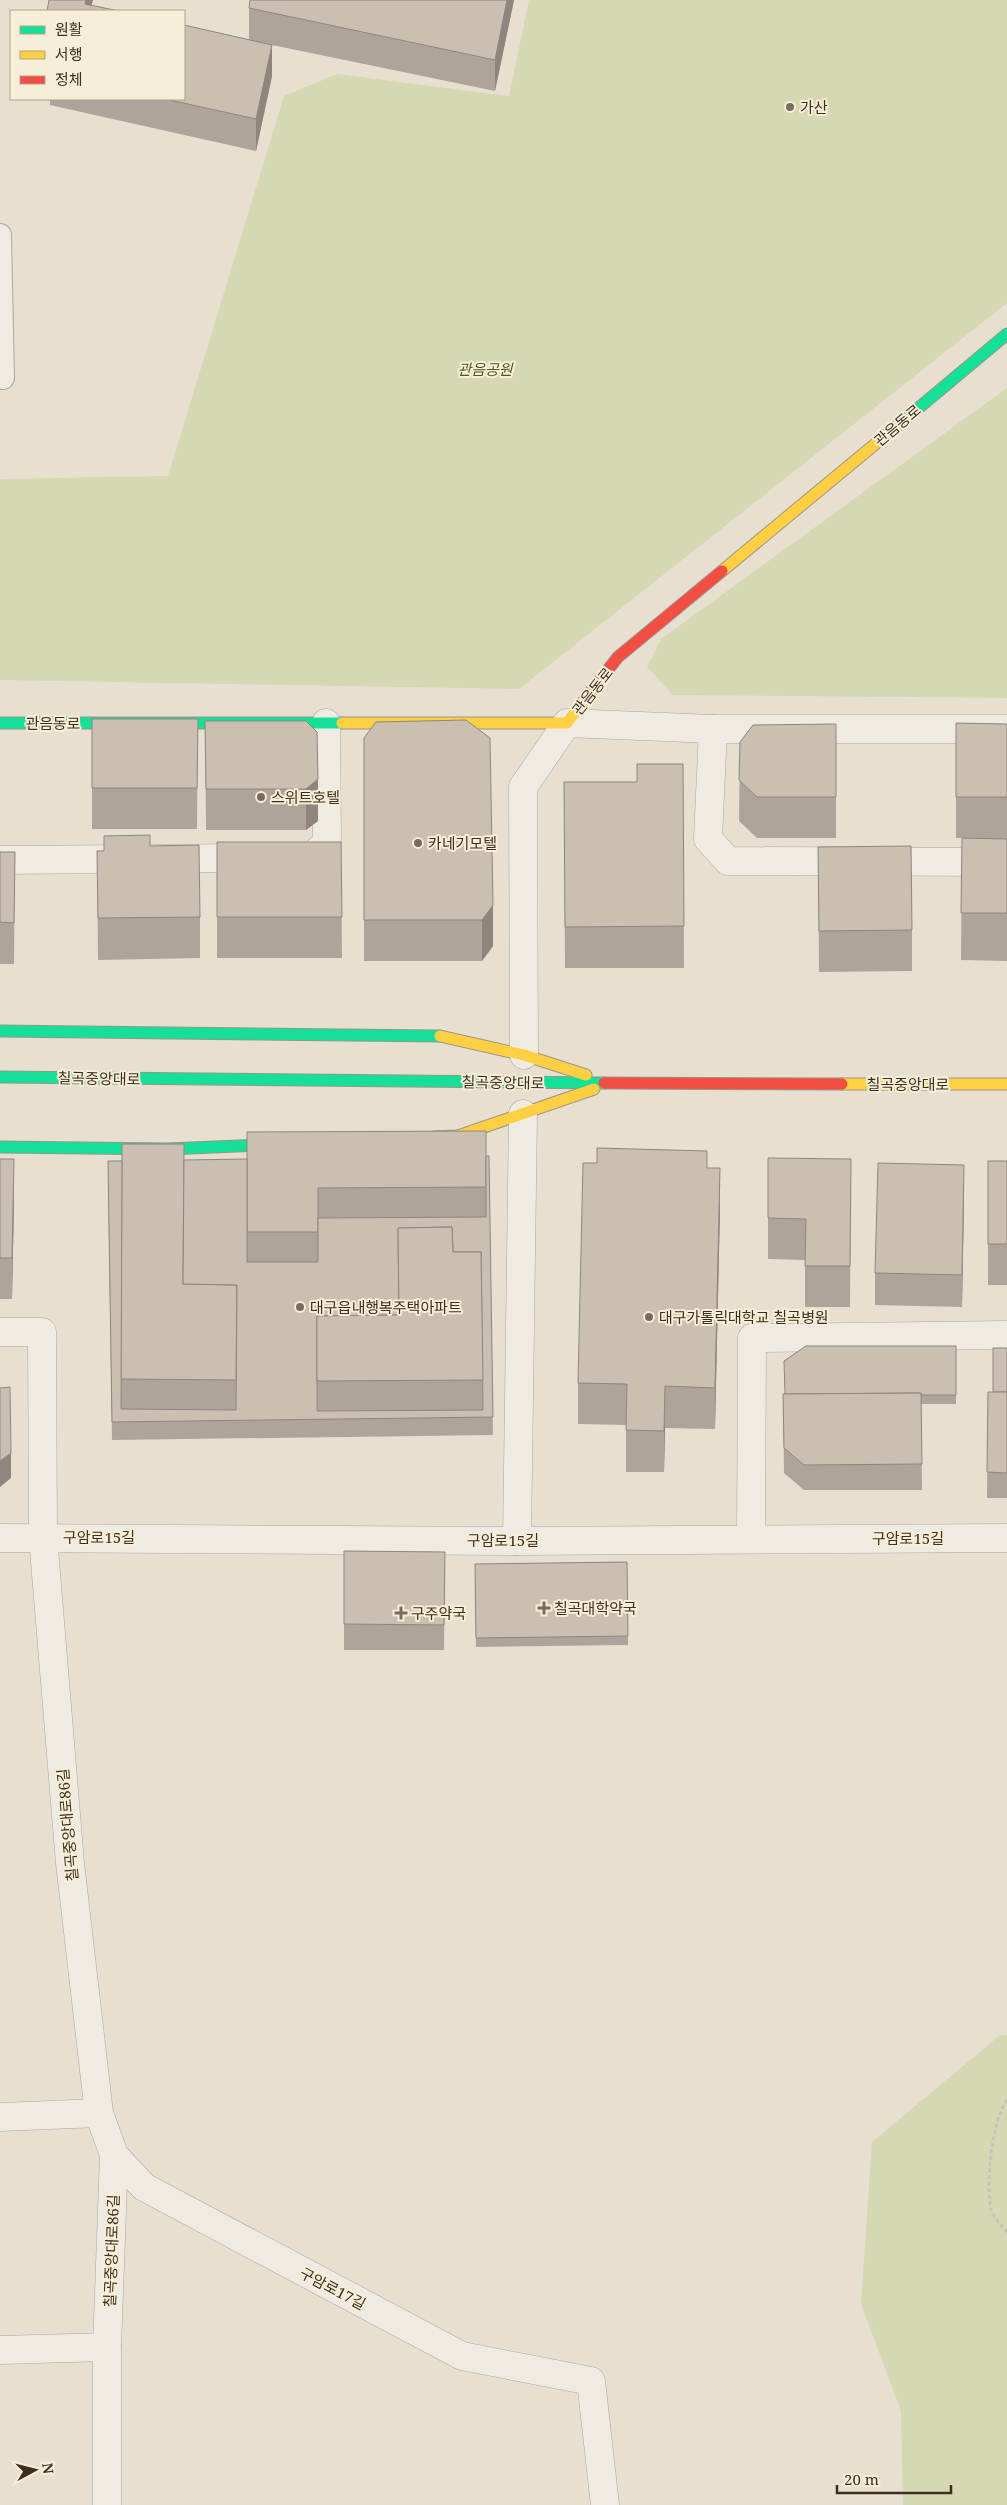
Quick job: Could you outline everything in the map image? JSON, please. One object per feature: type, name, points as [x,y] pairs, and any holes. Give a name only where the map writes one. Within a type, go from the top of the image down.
[{"type":"main road","name":"관음동로","points":[[0,723],[567,724],[618,657],[1007,334]]},
{"type":"main road","points":[[0,1031],[447,1036],[524,1055],[612,1083]]},
{"type":"main road","name":"칠곡중앙대로","points":[[0,1077],[612,1083],[1007,1084]]},
{"type":"main road","points":[[419,1138],[458,1136],[612,1083]]},
{"type":"main road","points":[[0,1147],[167,1149],[293,1144]]},
{"type":"street","points":[[0,860],[310,858],[327,843],[326,723]]},
{"type":"street","points":[[524,1055],[522,787],[567,724],[713,729],[1007,729]]},
{"type":"street","points":[[713,729],[708,839],[728,861],[1007,862]]},
{"type":"street","points":[[517,1541],[523,1114]]},
{"type":"street","name":"칠곡중앙대로86길","points":[[0,1332],[42,1332],[43,1537],[70,1863],[99,2113]]},
{"type":"street","points":[[751,1539],[752,1338],[1007,1335]]},
{"type":"street","name":"구암로15길","points":[[0,1538],[517,1541],[1007,1538]]},
{"type":"street","points":[[0,2117],[99,2113]]},
{"type":"street","name":"구암로17길","points":[[99,2113],[114,2155],[144,2188],[462,2356],[591,2381],[605,2505]]},
{"type":"street","name":"칠곡중앙대로86길","points":[[107,2505],[107,2347],[114,2155]]},
{"type":"street","points":[[0,2350],[107,2347]]},
{"type":"lane","points":[[0,235],[3,378]]},
{"type":"path","points":[[1007,2100],[1000,2110],[989,2170],[991,2212],[1007,2232]]},
{"type":"green space","name":"관음공원","points":[[529,0],[1007,0],[1007,303],[519,689],[0,680],[0,479],[168,476],[284,96],[337,74],[509,96]]},
{"type":"green space","points":[[1007,388],[1007,698],[673,695],[647,667],[661,639]]},
{"type":"green space","points":[[1000,2035],[1007,2035],[1007,2505],[903,2505],[901,2411],[861,2304],[872,2142]]},
{"type":"building","points":[[49,0],[86,0],[85,4],[114,10],[47,10]]},
{"type":"building","points":[[250,0],[507,0],[495,60],[249,8]]},
{"type":"building","points":[[185,25],[272,45],[256,119],[170,100],[185,100]]},
{"type":"building","points":[[92,719],[198,719],[197,788],[92,788]]},
{"type":"building","points":[[466,720],[490,738],[493,905],[482,920],[364,920],[364,738],[376,722]]},
{"type":"building","points":[[205,721],[306,721],[317,732],[318,779],[306,789],[206,789]]},
{"type":"building","points":[[956,723],[1007,724],[1007,797],[956,797]]},
{"type":"building","points":[[836,724],[836,797],[757,797],[739,780],[740,742],[753,725]]},
{"type":"building","points":[[637,764],[683,764],[684,926],[565,927],[564,782],[637,782]]},
{"type":"building","points":[[150,835],[150,846],[199,845],[200,917],[98,918],[97,851],[104,851],[104,836]]},
{"type":"building","points":[[962,838],[1007,839],[1007,913],[961,913]]},
{"type":"building","points":[[217,842],[341,842],[342,917],[217,917]]},
{"type":"building","points":[[911,846],[912,930],[819,931],[818,847]]},
{"type":"building","points":[[0,852],[15,852],[14,923],[0,922]]},
{"type":"building","points":[[486,1131],[486,1187],[318,1188],[318,1232],[247,1232],[247,1132]]},
{"type":"building","points":[[122,1144],[184,1144],[183,1284],[237,1285],[236,1380],[121,1379]]},
{"type":"building","name":"대구가톨릭대학교 칠곡병원","points":[[597,1148],[707,1151],[707,1168],[720,1168],[715,1388],[665,1386],[664,1431],[626,1430],[627,1384],[578,1383],[583,1163],[597,1163]]},
{"type":"building","points":[[486,1156],[489,1156],[493,1417],[112,1422],[108,1161],[122,1161],[121,1409],[236,1410],[237,1285],[183,1284],[184,1160],[247,1159],[247,1262],[318,1262],[318,1218],[486,1217]],"holes":[[[452,1227],[453,1252],[481,1252],[483,1410],[317,1411],[317,1316],[399,1315],[398,1228]]]},
{"type":"building","points":[[768,1158],[851,1159],[850,1266],[805,1266],[806,1219],[768,1218]]},
{"type":"building","points":[[0,1159],[14,1159],[12,1258],[0,1258]]},
{"type":"building","points":[[988,1161],[1007,1161],[1007,1244],[988,1244]]},
{"type":"building","points":[[878,1163],[964,1165],[962,1275],[875,1273]]},
{"type":"building","points":[[452,1227],[453,1252],[481,1252],[483,1380],[317,1381],[317,1316],[399,1315],[398,1228]]},
{"type":"building","points":[[806,1346],[956,1346],[956,1395],[921,1395],[921,1393],[785,1394],[784,1361]]},
{"type":"building","points":[[993,1348],[1007,1348],[1007,1392],[993,1392]]},
{"type":"building","points":[[10,1387],[11,1453],[0,1461],[0,1388]]},
{"type":"building","points":[[988,1392],[1007,1392],[1007,1473],[987,1472]]},
{"type":"building","points":[[921,1393],[922,1464],[804,1465],[784,1448],[783,1394]]},
{"type":"building","points":[[344,1551],[445,1552],[444,1625],[344,1624]]},
{"type":"building","points":[[627,1562],[628,1636],[476,1638],[475,1564]]},
{"type":"traffic: fast","points":[[897,426],[1007,334]]},
{"type":"traffic: fast","points":[[0,723],[342,723]]},
{"type":"traffic: fast","points":[[0,1031],[440,1036]]},
{"type":"traffic: fast","points":[[0,1077],[604,1083]]},
{"type":"traffic: fast","points":[[0,1147],[167,1149],[284,1144]]},
{"type":"traffic: slow","points":[[722,571],[897,426]]},
{"type":"traffic: slow","points":[[342,723],[567,723],[592,690]]},
{"type":"traffic: slow","points":[[440,1036],[524,1055],[586,1075]]},
{"type":"traffic: slow","points":[[842,1084],[1007,1084]]},
{"type":"traffic: slow","points":[[434,1137],[458,1136],[594,1089]]},
{"type":"traffic: jam","points":[[592,690],[618,657],[722,571]]},
{"type":"traffic: jam","points":[[604,1083],[842,1084]]},
{"type":"place","name":"가산","points":[[790,107]]},
{"type":"place","name":"스위트호텔","points":[[261,797]]},
{"type":"place","name":"카네기모텔","points":[[418,843]]},
{"type":"place","name":"대구읍내행복주택아파트","points":[[300,1307]]},
{"type":"place","name":"대구가톨릭대학교 칠곡병원","points":[[649,1317]]},
{"type":"place","name":"칠곡대학약국","points":[[544,1608]]},
{"type":"place","name":"구주약국","points":[[401,1613]]}]
